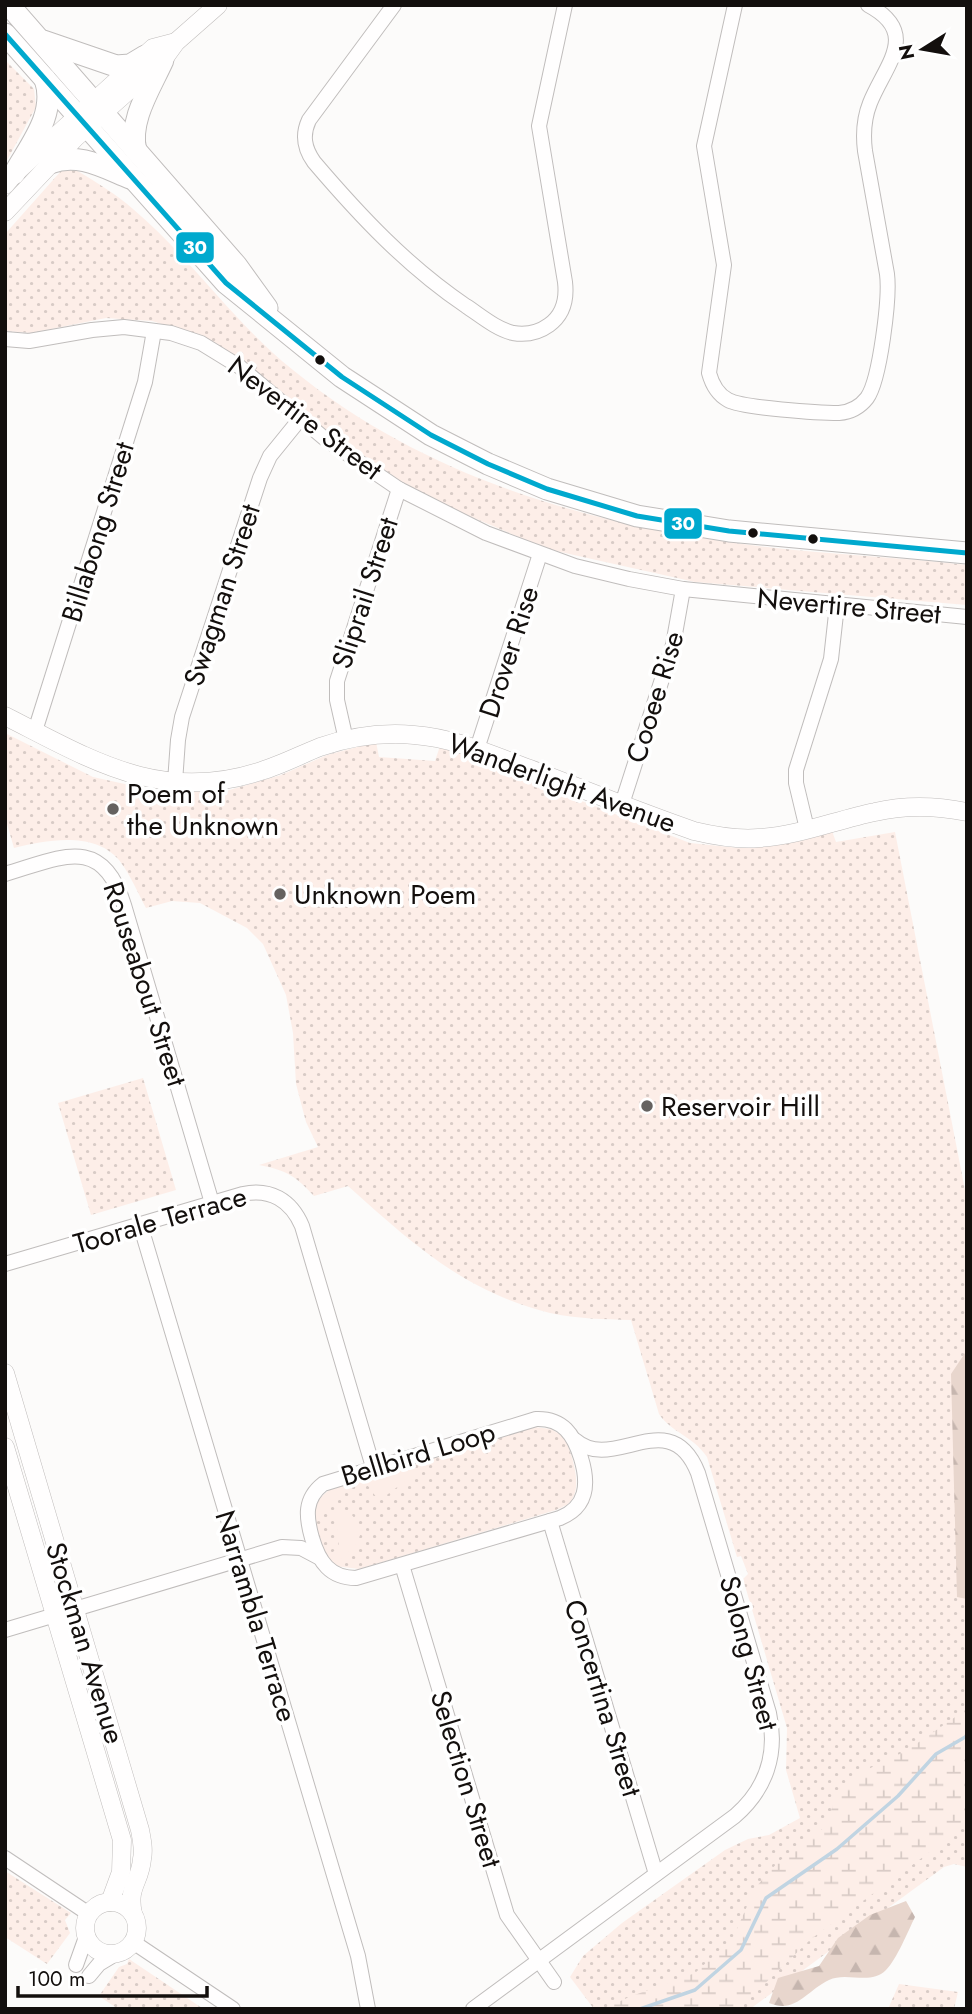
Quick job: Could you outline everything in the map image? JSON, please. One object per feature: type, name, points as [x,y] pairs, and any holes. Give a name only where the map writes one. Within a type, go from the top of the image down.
[{"type":"main road","points":[[9,5],[41,40],[132,178],[211,269],[342,377],[403,419],[488,464],[577,500],[637,516],[698,527],[967,554]]},
{"type":"main road","points":[[5,34],[45,79],[136,151],[236,265],[276,322]]},
{"type":"main road","points":[[41,40],[116,66],[154,58]]},
{"type":"main road","points":[[136,151],[133,138],[135,125],[154,58]]},
{"type":"main road","points":[[9,179],[46,117],[49,102],[45,79]]},
{"type":"main road","points":[[50,163],[65,158],[77,158],[132,178]]},
{"type":"street","points":[[9,179],[90,115],[218,5]]},
{"type":"street","points":[[394,5],[309,120],[305,132],[307,151],[363,218],[410,263],[477,313],[507,331],[521,334],[535,332],[553,321],[562,310],[566,297],[539,126],[565,5]]},
{"type":"street","points":[[734,5],[705,137],[705,163],[723,265],[709,373],[716,390],[731,402],[833,413],[851,411],[862,404],[870,394],[889,295],[864,132],[870,104],[892,61],[896,41],[894,29],[887,17],[868,5]]},
{"type":"street","points":[[5,212],[90,115]]},
{"type":"street","name":"Nevertire Street","points":[[5,339],[29,341],[108,328],[140,328],[186,338],[228,358],[348,456],[399,489],[468,525],[540,554],[611,575],[683,589],[967,617]]},
{"type":"street","name":"Billabong Street","points":[[35,731],[145,382],[154,331]]},
{"type":"street","name":"Swagman Street","points":[[175,782],[182,718],[260,478],[270,456],[300,419]]},
{"type":"street","name":"Sliprail Street","points":[[346,740],[337,700],[337,681],[399,489]]},
{"type":"street","name":"Drover Rise","points":[[477,749],[540,554]]},
{"type":"street","name":"Cooee Rise","points":[[622,804],[676,638],[683,589]]},
{"type":"street","points":[[807,829],[796,783],[796,770],[831,659],[837,605]]},
{"type":"street","name":"Wanderlight Avenue","points":[[5,716],[87,758],[121,772],[175,782],[210,782],[245,776],[346,740],[379,735],[412,735],[445,740],[477,749],[694,831],[726,838],[760,838],[877,811],[902,808],[937,808],[967,812]]},
{"type":"street","name":"Rouseabout Street","points":[[5,874],[75,856],[96,861],[113,876],[122,897],[212,1203]]},
{"type":"street","name":"Toorale Terrace","points":[[5,1264],[243,1194],[259,1192],[282,1199],[294,1211],[302,1226],[373,1467]]},
{"type":"street","name":"Narrambla Terrace","points":[[140,1224],[358,1956],[368,2009]]},
{"type":"street","name":"Stockman Avenue","points":[[5,1373],[140,1830],[143,1858],[131,1890],[133,1914]]},
{"type":"street","name":"Bellbird Loop","points":[[282,1548],[304,1530],[309,1502],[323,1484],[536,1419],[559,1423],[569,1430],[575,1440]]},
{"type":"street","points":[[575,1440],[590,1449],[609,1450]]},
{"type":"street","points":[[575,1440],[586,1477]]},
{"type":"street","name":"Solong Street","points":[[473,2009],[734,1816],[751,1800],[764,1781],[771,1759],[772,1724],[695,1465],[685,1452],[663,1440],[647,1440],[609,1450]]},
{"type":"street","name":"Stockman Avenue","points":[[5,1447],[122,1840],[121,1872],[110,1902]]},
{"type":"street","points":[[5,1630],[282,1548],[300,1548],[318,1557],[331,1572],[350,1578],[363,1577],[551,1521],[566,1516],[576,1508],[586,1490],[588,1468],[609,1450]]},
{"type":"street","points":[[307,1520],[318,1557]]},
{"type":"street","name":"Concertina Street","points":[[551,1521],[656,1874]]},
{"type":"street","name":"Selection Street","points":[[402,1565],[507,1915],[554,1982]]},
{"type":"street","points":[[5,1858],[89,1914]]},
{"type":"street","points":[[76,1965],[86,1937],[85,1924],[89,1914],[97,1906],[110,1902],[127,1907],[133,1914],[137,1928],[133,1942],[128,1948],[99,1964],[89,1976]]},
{"type":"street","points":[[86,1937],[99,1952],[114,1955]]},
{"type":"street","points":[[133,1942],[233,2009]]},
{"type":"green space","points":[[5,60],[34,89],[36,107],[5,164]]},
{"type":"green space","points":[[76,170],[120,198],[154,228],[251,332],[293,370],[345,408],[400,441],[457,469],[516,492],[577,511],[703,538],[767,547],[967,565],[967,605],[695,582],[547,549],[448,507],[380,470],[307,417],[242,360],[206,338],[152,321],[106,318],[31,333],[5,331],[5,234],[61,171]]},
{"type":"green space","name":"Reservoir Hill","points":[[5,733],[93,777],[161,792],[226,791],[281,775],[327,755],[376,742],[379,757],[435,761],[440,746],[690,843],[739,848],[774,844],[832,831],[836,842],[895,832],[967,1200],[967,1867],[954,1864],[944,1867],[750,2009],[594,2009],[570,1977],[583,1956],[622,1923],[725,1850],[748,1839],[769,1835],[800,1818],[786,1770],[787,1728],[743,1579],[748,1574],[741,1556],[737,1557],[707,1457],[659,1414],[631,1320],[580,1318],[519,1304],[491,1292],[441,1263],[348,1186],[314,1196],[290,1175],[259,1165],[318,1147],[306,1122],[296,1084],[293,1033],[286,995],[263,944],[247,928],[200,903],[172,901],[146,908],[119,860],[97,845],[70,840],[41,842],[14,848],[5,817]]},
{"type":"green space","points":[[143,1078],[176,1190],[91,1215],[58,1103]]},
{"type":"green space","points":[[967,1350],[967,1599],[957,1597],[951,1374]]},
{"type":"green space","points":[[535,1427],[551,1429],[565,1437],[576,1479],[574,1495],[567,1505],[359,1569],[335,1566],[320,1552],[311,1523],[316,1504],[332,1487],[512,1431]]},
{"type":"green space","points":[[411,1464],[416,1466],[413,1475],[379,1501],[363,1479]]},
{"type":"green space","points":[[357,1479],[316,1514],[314,1511],[317,1504],[325,1493]]},
{"type":"green space","points":[[348,1510],[363,1529],[356,1544],[338,1562],[328,1556],[339,1547],[335,1512]]},
{"type":"green space","points":[[967,1705],[967,1824],[964,1827],[811,1939],[757,1991],[733,2009],[604,2009],[695,1973],[733,1938],[755,1888],[778,1862],[825,1827],[836,1797],[862,1772],[906,1751],[961,1713]]},
{"type":"green space","points":[[5,1871],[71,1913],[65,1920],[70,1933],[47,1964],[5,1937]]},
{"type":"green space","points":[[906,1901],[915,1917],[898,1952],[880,1975],[836,1978],[787,2006],[769,2003],[778,1978],[819,1966],[838,1938],[870,1915]]},
{"type":"green space","points":[[129,1959],[204,2009],[118,2009],[99,1996],[119,1967],[127,1964]]},
{"type":"green space","points":[[899,1984],[958,1992],[954,2009],[888,2009]]},
{"type":"waterway","points":[[640,2009],[695,1990],[741,1950],[766,1898],[837,1849],[898,1796],[936,1754],[967,1736]]},
{"type":"transit line","name":"30","points":[[5,34],[226,283],[342,377],[431,435],[488,464],[547,489],[637,516],[729,531],[967,553]]},
{"type":"place","name":"Poem of the Unknown","points":[[113,809]]},
{"type":"place","name":"Unknown Poem","points":[[280,894]]},
{"type":"place","name":"Reservoir Hill","points":[[647,1106]]}]
